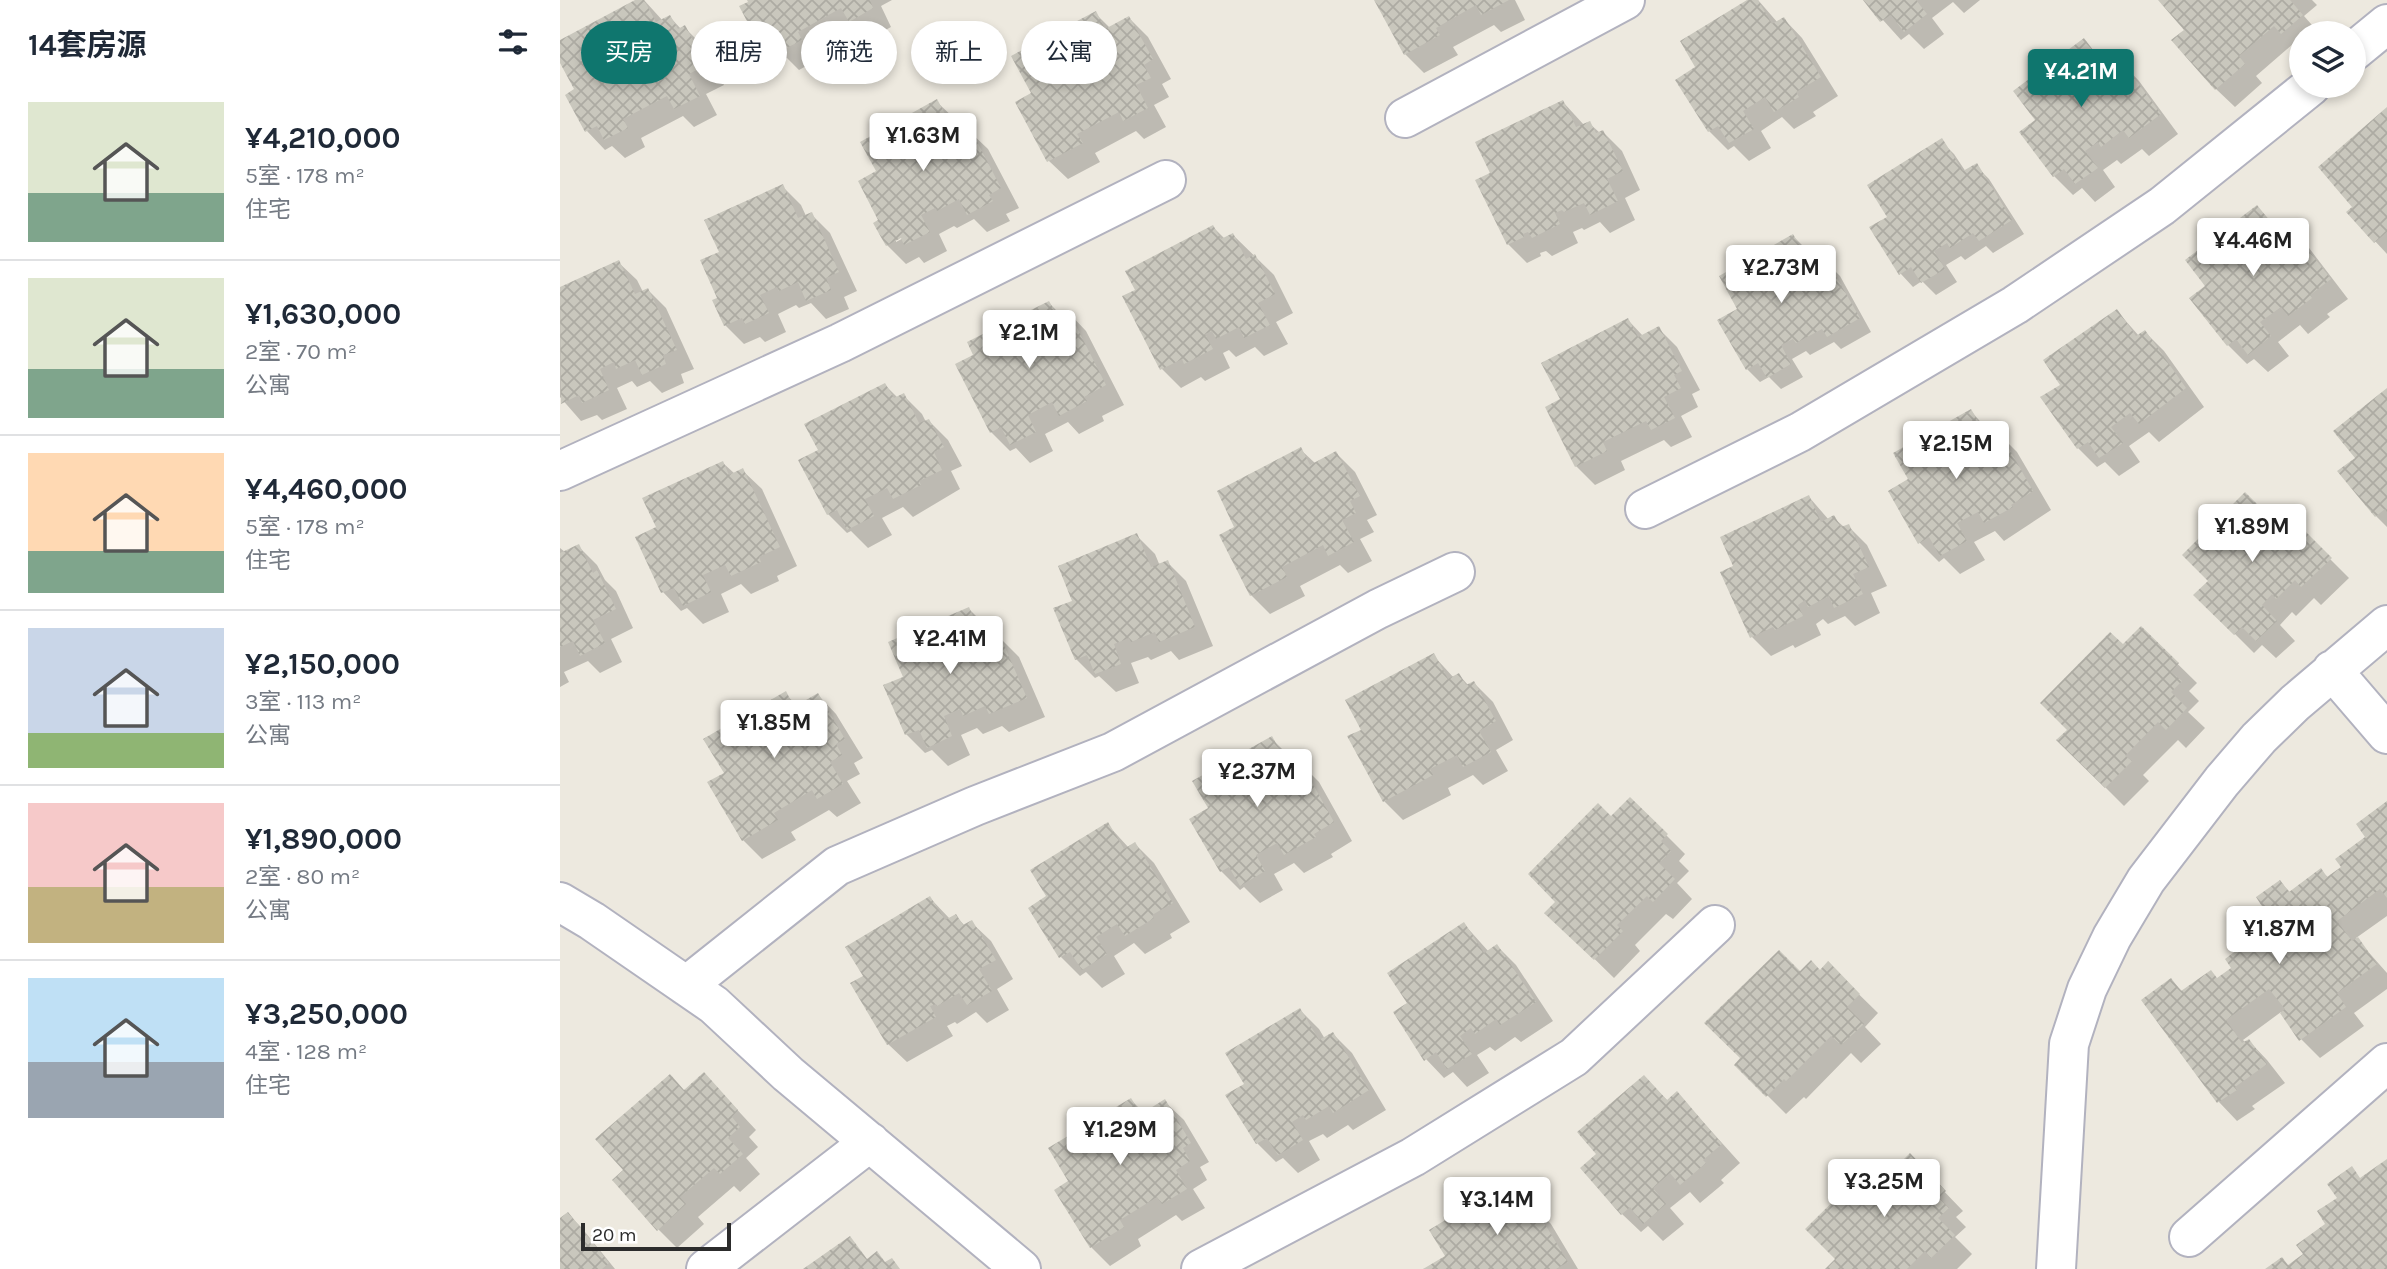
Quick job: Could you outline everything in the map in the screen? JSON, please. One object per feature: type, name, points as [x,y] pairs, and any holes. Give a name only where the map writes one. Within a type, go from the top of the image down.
[{"type":"lane","points":[[1405,118],[1625,0]]},
{"type":"lane","points":[[2366,41],[2387,24]]},
{"type":"lane","points":[[1645,509],[1800,432],[2015,305],[2162,206],[2296,98]]},
{"type":"lane","points":[[560,471],[840,344],[1166,180]]},
{"type":"lane","points":[[686,986],[837,866],[975,806],[1113,752],[1378,609],[1455,572]]},
{"type":"lane","points":[[2056,1269],[2068,1044],[2087,989],[2112,937],[2147,880],[2259,738],[2332,670],[2387,625]]},
{"type":"lane","points":[[2332,670],[2387,734]]},
{"type":"lane","points":[[560,902],[714,1005],[788,1074],[1021,1269]]},
{"type":"lane","points":[[1201,1269],[1413,1157],[1574,1057],[1715,925]]},
{"type":"lane","points":[[2189,1237],[2387,1063]]},
{"type":"lane","points":[[706,1269],[870,1142]]},
{"type":"building","points":[[635,0],[644,0],[655,21],[596,21]]},
{"type":"building","points":[[747,0],[870,0],[873,8],[851,21],[841,8],[818,21],[801,21],[801,30],[798,32],[801,41],[787,48],[787,21],[747,21],[739,6],[748,2]]},
{"type":"building","points":[[1374,0],[1509,0],[1481,15],[1476,5],[1436,28],[1440,35],[1404,55]]},
{"type":"building","points":[[1747,0],[1758,0],[1772,24],[1784,17],[1821,77],[1796,92],[1799,97],[1774,112],[1765,97],[1743,111],[1754,129],[1729,143],[1718,126],[1708,132],[1675,80],[1695,67],[1680,41]]},
{"type":"building","points":[[1863,0],[1916,0],[1927,14],[1904,32],[1891,15],[1880,22]]},
{"type":"building","points":[[2158,0],[2290,0],[2303,15],[2296,21],[2289,21],[2289,27],[2281,34],[2274,26],[2239,56],[2245,64],[2215,90],[2171,40],[2184,30]]},
{"type":"building","points":[[1096,11],[1101,21],[1077,21]]},
{"type":"building","points":[[670,15],[673,21],[658,21]]},
{"type":"building","points":[[1129,16],[1153,59],[1144,65],[1151,78],[1136,85],[1148,108],[1123,121],[1119,112],[1077,134],[1083,143],[1047,162],[1015,102],[1031,93],[1026,84],[1117,84],[1117,22]]},
{"type":"building","points":[[685,25],[691,36],[691,84],[694,84],[700,96],[674,109],[667,96],[623,119],[628,128],[604,140],[597,126],[585,132],[565,95],[574,89],[560,63],[560,40],[581,29],[581,84],[677,84],[677,27]]},
{"type":"building","points":[[2084,38],[2108,70],[2121,60],[2161,114],[2129,138],[2123,130],[2101,147],[2098,142],[2085,151],[2098,168],[2075,184],[2064,169],[2053,177],[2019,132],[2035,120],[2013,91]]},
{"type":"building","points":[[1021,51],[1021,74],[1011,56]]},
{"type":"building","points":[[937,99],[957,136],[970,128],[1001,188],[989,195],[993,201],[967,215],[959,199],[937,211],[935,208],[921,215],[930,232],[904,245],[901,238],[886,246],[873,223],[878,220],[858,181],[876,171],[860,142]]},
{"type":"building","points":[[1563,100],[1576,127],[1590,121],[1596,133],[1603,130],[1623,171],[1607,179],[1618,201],[1590,215],[1584,203],[1564,212],[1562,210],[1555,213],[1560,224],[1532,238],[1528,232],[1523,234],[1524,237],[1507,245],[1475,180],[1490,173],[1475,142]]},
{"type":"building","points":[[2387,107],[2387,232],[2374,243],[2346,212],[2352,207],[2318,167]]},
{"type":"building","points":[[1942,138],[1963,171],[1977,163],[2012,220],[1979,241],[1973,233],[1950,248],[1947,243],[1934,251],[1945,269],[1921,283],[1911,267],[1899,275],[1869,227],[1887,217],[1867,185]]},
{"type":"building","points":[[783,184],[798,218],[812,212],[839,272],[826,278],[831,290],[806,301],[798,282],[779,291],[777,287],[760,295],[769,313],[745,324],[742,318],[724,326],[712,300],[717,298],[700,260],[719,252],[704,220]]},
{"type":"building","points":[[2257,205],[2278,231],[2287,223],[2331,279],[2288,316],[2281,307],[2260,322],[2271,336],[2248,355],[2236,339],[2227,346],[2189,298],[2205,286],[2185,260]]},
{"type":"building","points":[[1213,225],[1221,239],[1233,233],[1246,259],[1255,254],[1275,294],[1258,303],[1270,325],[1244,338],[1239,327],[1216,339],[1212,331],[1205,334],[1213,349],[1184,364],[1182,359],[1160,370],[1122,296],[1135,290],[1125,271]]},
{"type":"building","points":[[1793,234],[1813,269],[1827,261],[1860,318],[1827,337],[1822,329],[1796,343],[1793,339],[1781,345],[1791,364],[1767,378],[1758,363],[1746,370],[1717,320],[1737,309],[1719,276]]},
{"type":"building","points":[[619,260],[635,294],[648,288],[677,350],[663,355],[666,364],[642,375],[635,360],[616,369],[614,362],[600,369],[609,390],[582,403],[579,395],[561,404],[560,287]]},
{"type":"building","points":[[1049,301],[1057,315],[1068,310],[1106,385],[1084,397],[1087,401],[1059,416],[1052,402],[1028,415],[1036,432],[1010,445],[1001,427],[990,433],[955,364],[973,355],[967,342]]},
{"type":"building","points":[[2117,309],[2136,336],[2145,330],[2186,388],[2139,424],[2130,413],[2111,427],[2123,443],[2099,458],[2088,442],[2077,449],[2040,397],[2060,385],[2043,360]]},
{"type":"building","points":[[1628,318],[1638,337],[1659,326],[1682,371],[1674,375],[1681,388],[1664,397],[1675,418],[1651,430],[1646,421],[1603,442],[1607,451],[1575,467],[1545,407],[1560,399],[1541,363]]},
{"type":"building","points":[[885,383],[894,398],[904,393],[919,423],[929,419],[944,447],[934,452],[942,470],[919,481],[921,485],[893,499],[887,488],[865,499],[874,516],[847,530],[837,510],[827,515],[798,460],[818,450],[804,424]]},
{"type":"building","points":[[2387,388],[2387,512],[2385,509],[2375,517],[2337,471],[2355,458],[2333,431]]},
{"type":"building","points":[[1971,409],[1988,438],[1999,431],[2033,491],[2011,505],[2013,507],[1984,523],[1978,512],[1957,523],[1967,541],[1940,556],[1929,537],[1918,544],[1888,491],[1908,479],[1893,453]]},
{"type":"building","points":[[1301,447],[1310,465],[1336,451],[1360,496],[1350,501],[1356,513],[1342,520],[1354,542],[1328,556],[1323,545],[1282,567],[1287,577],[1250,596],[1219,535],[1234,527],[1217,491]]},
{"type":"building","points":[[723,461],[729,475],[743,468],[780,547],[759,557],[761,562],[731,576],[725,565],[703,575],[711,592],[683,606],[674,588],[661,593],[635,537],[656,527],[642,498]]},
{"type":"building","points":[[2245,492],[2273,520],[2283,509],[2332,558],[2301,587],[2295,580],[2276,599],[2272,594],[2262,605],[2277,621],[2256,641],[2242,627],[2234,635],[2193,595],[2208,581],[2182,555]]},
{"type":"building","points":[[1809,495],[1821,522],[1834,515],[1841,527],[1849,524],[1869,567],[1853,574],[1863,594],[1834,608],[1829,596],[1808,607],[1805,600],[1798,605],[1803,616],[1775,630],[1773,627],[1750,638],[1720,572],[1733,566],[1720,537]]},
{"type":"building","points":[[1137,533],[1151,567],[1168,560],[1195,627],[1159,642],[1155,632],[1131,642],[1129,638],[1114,644],[1121,664],[1095,674],[1087,655],[1075,660],[1053,608],[1072,601],[1058,566]]},
{"type":"building","points":[[579,544],[593,573],[597,570],[616,609],[593,620],[605,643],[580,656],[573,641],[560,647],[560,553]]},
{"type":"building","points":[[969,607],[985,643],[1000,636],[1027,698],[989,714],[985,706],[963,716],[960,709],[944,716],[952,736],[927,748],[919,730],[905,735],[883,685],[903,677],[888,642]]},
{"type":"building","points":[[2141,626],[2179,663],[2171,672],[2182,681],[2171,692],[2187,708],[2166,730],[2158,722],[2125,756],[2132,761],[2105,788],[2056,740],[2067,730],[2040,703],[2110,632],[2123,644]]},
{"type":"building","points":[[1434,653],[1448,679],[1459,673],[1466,685],[1474,681],[1496,721],[1479,731],[1491,752],[1463,767],[1457,755],[1430,769],[1433,775],[1383,802],[1347,736],[1361,730],[1345,700]]},
{"type":"building","points":[[786,691],[794,707],[818,693],[845,739],[836,744],[842,755],[830,762],[843,784],[817,799],[812,790],[774,813],[778,820],[742,841],[707,782],[724,773],[703,739]]},
{"type":"building","points":[[1272,736],[1289,767],[1300,761],[1334,822],[1314,834],[1316,837],[1284,855],[1277,843],[1256,855],[1265,871],[1240,886],[1229,867],[1220,872],[1189,819],[1208,808],[1192,781]]},
{"type":"building","points":[[1630,797],[1668,834],[1661,841],[1671,851],[1659,863],[1675,879],[1653,902],[1647,896],[1617,925],[1623,931],[1594,960],[1544,913],[1555,902],[1528,874],[1598,803],[1611,816]]},
{"type":"building","points":[[2387,801],[2387,898],[2380,889],[2337,921],[2352,941],[2358,937],[2377,964],[2337,993],[2346,1007],[2299,1041],[2280,1013],[2285,1009],[2269,989],[2226,1020],[2242,1043],[2249,1039],[2267,1064],[2217,1103],[2141,1000],[2171,978],[2181,991],[2211,970],[2217,978],[2231,968],[2225,959],[2254,937],[2245,925],[2265,911],[2256,897],[2280,880],[2289,892],[2321,868],[2327,877],[2341,867],[2335,859],[2365,837],[2356,824]]},
{"type":"building","points":[[1108,822],[1124,849],[1135,842],[1173,903],[1125,936],[1117,924],[1096,937],[1107,954],[1082,970],[1070,952],[1059,958],[1028,908],[1046,896],[1030,870]]},
{"type":"building","points":[[930,896],[945,920],[956,914],[963,925],[972,920],[996,960],[979,969],[992,991],[967,1005],[959,993],[937,1006],[930,1006],[936,1017],[887,1045],[850,983],[863,976],[845,947]]},
{"type":"building","points":[[1464,922],[1484,953],[1497,944],[1536,1002],[1500,1025],[1496,1019],[1475,1034],[1471,1028],[1460,1036],[1472,1054],[1447,1069],[1436,1052],[1424,1061],[1393,1012],[1407,1003],[1387,973]]},
{"type":"building","points":[[1779,950],[1800,971],[1811,960],[1820,970],[1828,961],[1860,994],[1847,1007],[1864,1024],[1841,1045],[1831,1036],[1766,1097],[1734,1065],[1740,1058],[1704,1023]]},
{"type":"building","points":[[1300,1008],[1319,1040],[1333,1032],[1369,1090],[1333,1113],[1329,1106],[1306,1120],[1303,1115],[1292,1122],[1303,1140],[1278,1155],[1267,1138],[1256,1144],[1225,1095],[1244,1084],[1225,1053]]},
{"type":"building","points":[[704,1072],[738,1110],[732,1117],[740,1127],[728,1138],[743,1154],[720,1174],[714,1168],[680,1197],[686,1204],[657,1231],[612,1180],[623,1170],[595,1139],[670,1074],[684,1090]]},
{"type":"building","points":[[1644,1075],[1667,1100],[1677,1091],[1722,1144],[1703,1160],[1706,1163],[1680,1185],[1670,1173],[1653,1188],[1666,1204],[1643,1224],[1630,1207],[1621,1215],[1580,1168],[1596,1154],[1577,1132]]},
{"type":"building","points":[[1131,1098],[1141,1114],[1165,1099],[1191,1143],[1183,1148],[1190,1161],[1176,1170],[1187,1189],[1162,1204],[1157,1197],[1120,1220],[1124,1227],[1090,1248],[1054,1190],[1068,1181],[1048,1148]]},
{"type":"building","points":[[1910,1153],[1946,1191],[1939,1198],[1949,1208],[1938,1218],[1955,1235],[1931,1258],[1925,1251],[1907,1269],[1825,1269],[1835,1259],[1805,1229],[1875,1160],[1889,1174]]},
{"type":"building","points":[[2387,1159],[2387,1269],[2265,1269],[2282,1257],[2288,1265],[2303,1254],[2296,1245],[2325,1224],[2317,1211],[2337,1198],[2327,1184],[2352,1166],[2360,1178]]},
{"type":"building","points":[[1506,1183],[1522,1209],[1532,1203],[1568,1262],[1556,1269],[1423,1269],[1445,1256],[1429,1230]]},
{"type":"building","points":[[568,1212],[609,1263],[602,1269],[560,1269],[560,1218]]},
{"type":"building","points":[[850,1236],[867,1259],[877,1251],[885,1262],[892,1258],[900,1269],[803,1269]]}]
